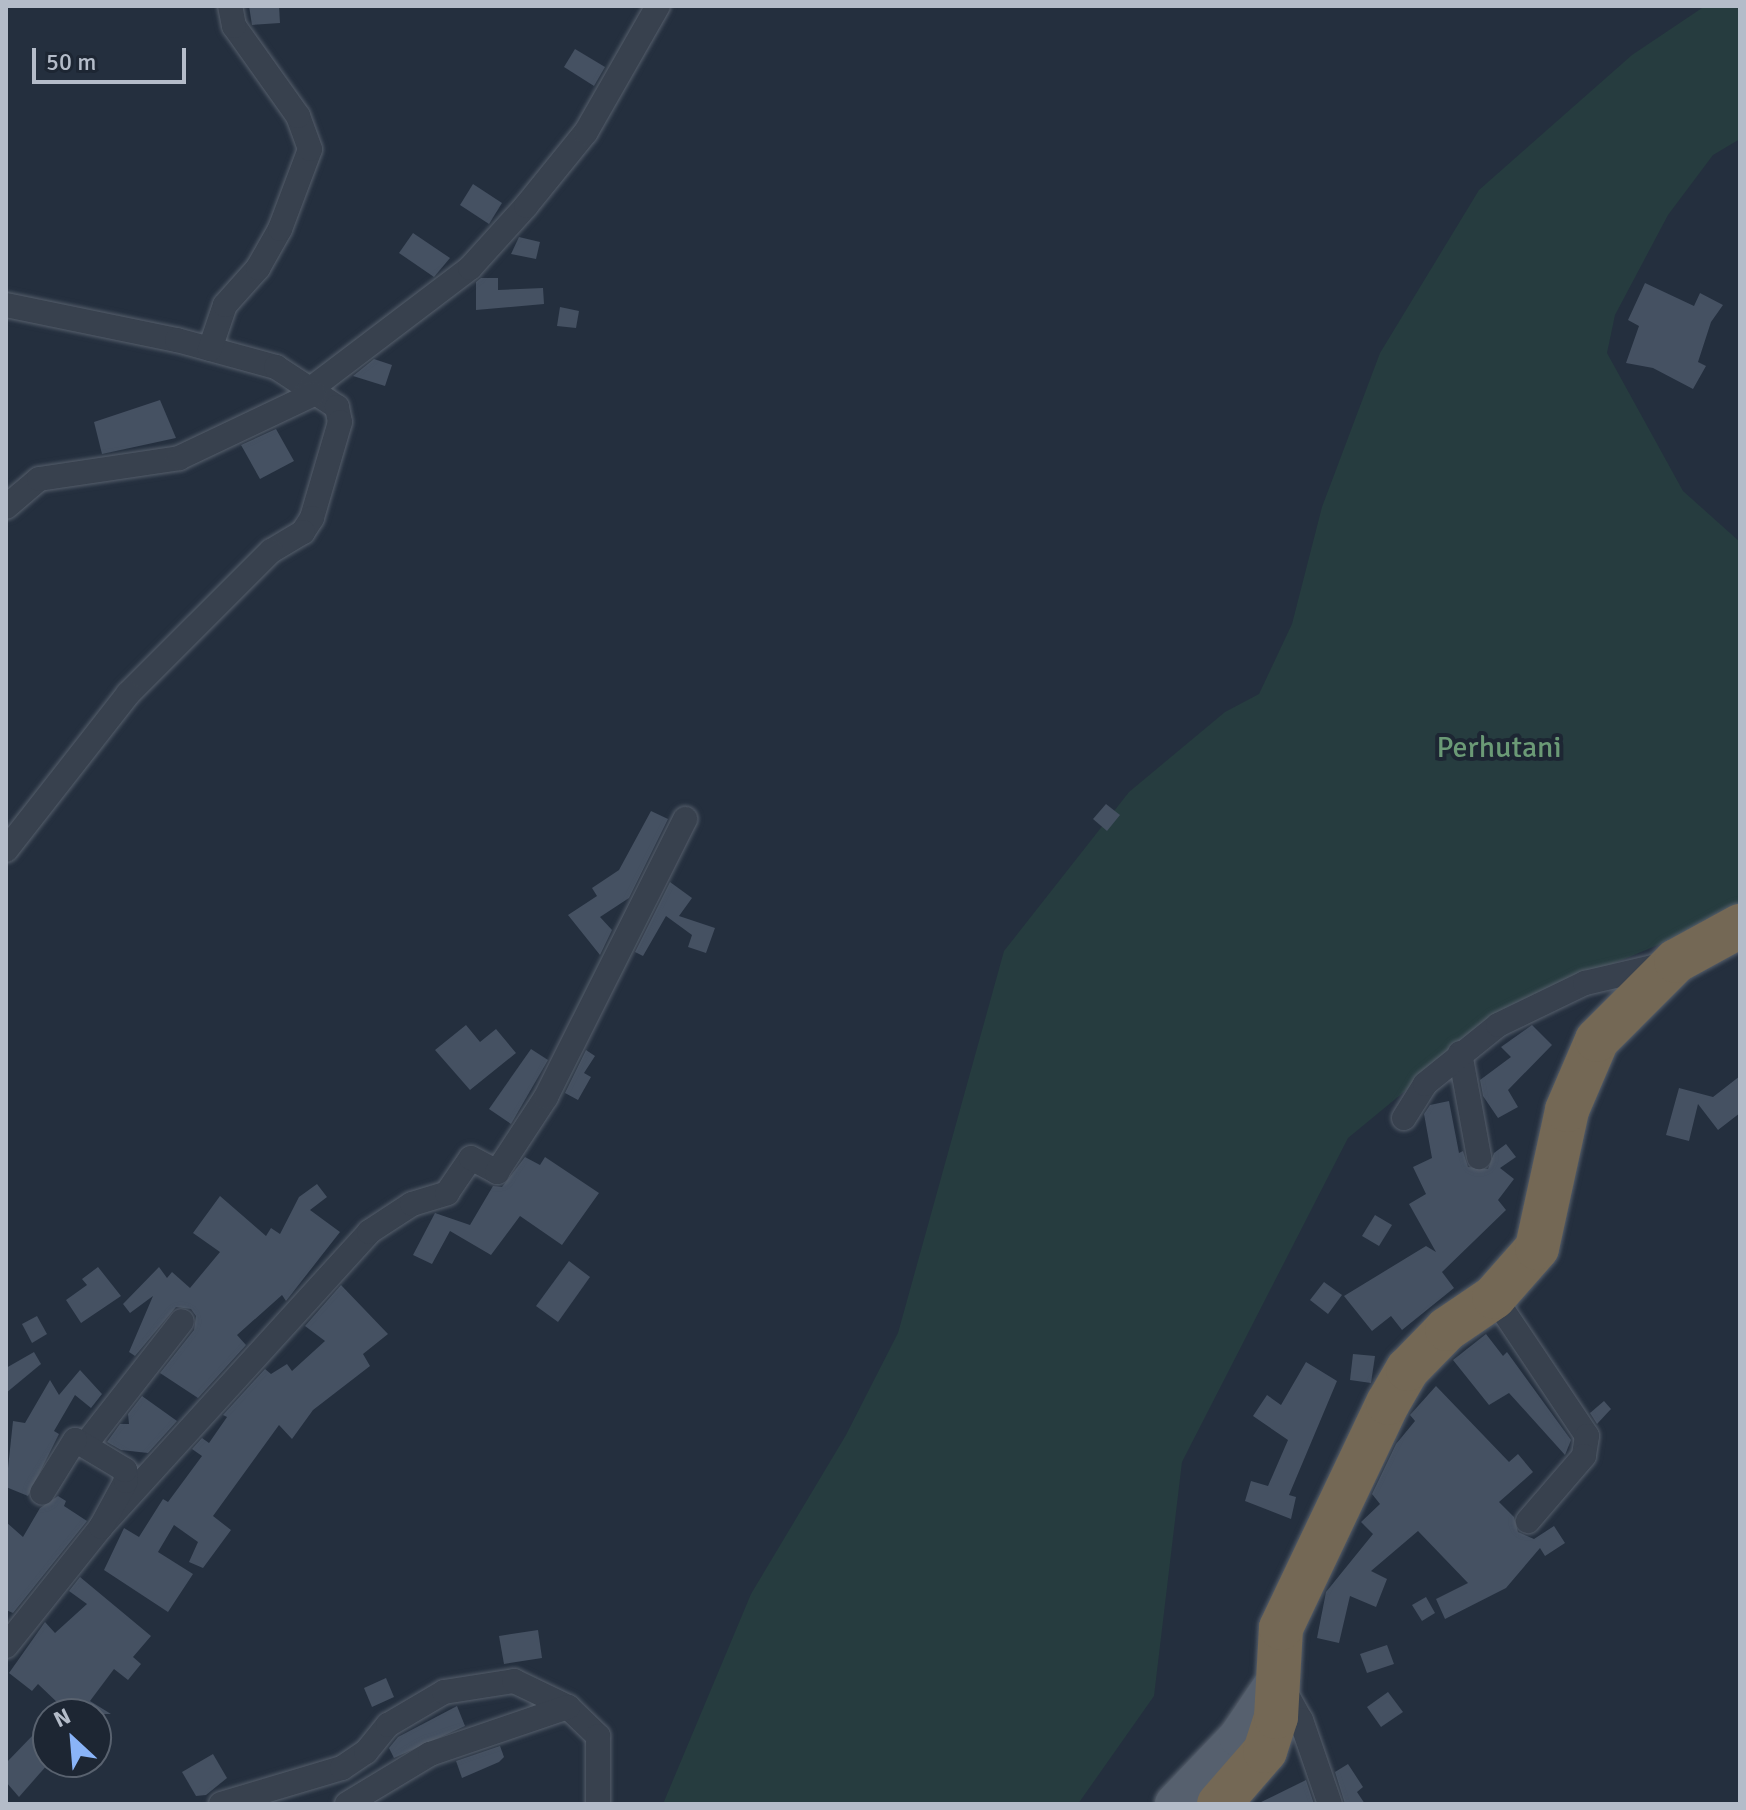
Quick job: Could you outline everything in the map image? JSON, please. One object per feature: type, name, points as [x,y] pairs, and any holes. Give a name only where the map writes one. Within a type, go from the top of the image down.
[{"type":"highway","points":[[1219,1804],[1265,1751],[1276,1717],[1281,1628],[1395,1391],[1408,1369],[1447,1329],[1494,1297],[1537,1248],[1580,1072],[1597,1040],[1632,1000],[1676,961],[1740,926]]},
{"type":"main road","points":[[1175,1804],[1239,1737],[1278,1679]]},
{"type":"street","points":[[210,349],[225,305],[258,268],[280,229],[310,149],[298,116],[234,26],[230,6]]},
{"type":"street","points":[[6,507],[39,479],[179,458],[311,393],[470,268],[526,206],[586,132],[658,6]]},
{"type":"street","points":[[6,305],[210,349],[276,367],[311,393],[337,407],[340,422],[312,518],[303,532],[271,551],[128,694],[6,850]]},
{"type":"street","points":[[6,1646],[101,1527],[369,1232],[412,1204],[447,1193],[471,1158],[497,1172],[553,1083],[685,819]]},
{"type":"street","points":[[1404,1118],[1425,1084],[1498,1025],[1585,983],[1676,961]]},
{"type":"street","points":[[1460,1053],[1479,1157]]},
{"type":"street","points":[[1494,1297],[1587,1436],[1584,1456],[1528,1521]]},
{"type":"street","points":[[85,1445],[182,1321]]},
{"type":"street","points":[[42,1493],[75,1440],[85,1445],[125,1470],[126,1481],[101,1527]]},
{"type":"street","points":[[1278,1679],[1301,1720],[1330,1804]]},
{"type":"street","points":[[508,1725],[514,1681]]},
{"type":"street","points":[[221,1804],[342,1768],[366,1752],[388,1725],[444,1692],[514,1681],[568,1707],[598,1736],[598,1804]]},
{"type":"street","points":[[347,1804],[430,1754],[568,1707]]},
{"type":"green space","name":"Perhutani","points":[[1705,6],[1740,6],[1740,139],[1713,155],[1668,215],[1615,315],[1607,353],[1683,491],[1740,542],[1740,911],[1506,1008],[1348,1138],[1182,1462],[1154,1696],[1078,1804],[663,1804],[751,1594],[846,1435],[898,1333],[1004,951],[1129,792],[1225,712],[1259,694],[1292,624],[1322,507],[1380,353],[1479,190],[1632,55]]},
{"type":"building","points":[[249,6],[279,6],[280,23],[252,25]]},
{"type":"building","points":[[575,49],[605,67],[594,86],[564,67]]},
{"type":"building","points":[[473,184],[502,203],[489,224],[460,205]]},
{"type":"building","points":[[413,233],[450,258],[434,277],[399,253]]},
{"type":"building","points":[[519,237],[540,242],[536,259],[511,254]]},
{"type":"building","points":[[481,278],[498,278],[498,290],[543,288],[544,304],[476,310],[476,282]]},
{"type":"building","points":[[1645,283],[1694,306],[1700,293],[1723,305],[1711,322],[1698,362],[1706,366],[1693,389],[1653,368],[1626,363],[1639,326],[1628,320]]},
{"type":"building","points":[[560,307],[579,311],[576,328],[557,326]]},
{"type":"building","points":[[374,359],[392,365],[385,386],[353,376]]},
{"type":"building","points":[[160,400],[176,438],[102,454],[94,422]]},
{"type":"building","points":[[276,429],[294,461],[260,479],[241,445]]},
{"type":"building","points":[[1106,804],[1120,815],[1107,831],[1093,819]]},
{"type":"building","points":[[651,811],[668,819],[629,898],[600,917],[612,930],[600,955],[568,915],[597,896],[592,888],[619,870]]},
{"type":"building","points":[[670,882],[692,898],[679,916],[715,928],[706,953],[688,947],[692,935],[666,916],[643,956],[635,952]]},
{"type":"building","points":[[466,1025],[480,1042],[496,1029],[516,1053],[470,1090],[435,1050]]},
{"type":"building","points":[[1532,1025],[1552,1045],[1508,1090],[1518,1107],[1498,1118],[1483,1096],[1480,1080],[1511,1057],[1501,1047]]},
{"type":"building","points":[[531,1049],[548,1060],[511,1124],[489,1109]]},
{"type":"building","points":[[586,1050],[595,1056],[584,1073],[591,1077],[578,1100],[565,1093]]},
{"type":"building","points":[[1740,1076],[1740,1113],[1718,1130],[1698,1104],[1689,1141],[1666,1135],[1679,1088],[1713,1097]]},
{"type":"building","points":[[1449,1101],[1459,1153],[1463,1151],[1468,1167],[1488,1169],[1494,1153],[1506,1144],[1516,1157],[1500,1168],[1514,1179],[1498,1200],[1506,1210],[1442,1272],[1454,1288],[1402,1330],[1391,1316],[1372,1331],[1344,1296],[1426,1246],[1436,1252],[1409,1204],[1426,1194],[1413,1167],[1432,1158],[1424,1114],[1430,1105]]},
{"type":"building","points":[[525,1157],[540,1165],[545,1157],[599,1193],[562,1245],[520,1216],[491,1255],[450,1231],[432,1264],[413,1255],[435,1213],[470,1225],[493,1186],[502,1187]]},
{"type":"building","points":[[317,1184],[327,1197],[310,1210],[340,1232],[286,1301],[282,1295],[237,1335],[246,1345],[198,1398],[160,1373],[194,1330],[196,1316],[191,1309],[176,1307],[135,1356],[129,1352],[153,1296],[130,1313],[123,1304],[159,1267],[167,1278],[172,1272],[190,1288],[220,1252],[193,1233],[220,1196],[266,1236],[271,1228],[280,1234],[299,1197]]},
{"type":"building","points":[[1375,1215],[1392,1225],[1379,1246],[1362,1236]]},
{"type":"building","points":[[569,1261],[590,1277],[558,1322],[536,1306]]},
{"type":"building","points":[[98,1267],[121,1296],[81,1323],[66,1300],[87,1285],[82,1279]]},
{"type":"building","points":[[1324,1282],[1342,1295],[1328,1314],[1310,1300]]},
{"type":"building","points":[[341,1285],[388,1334],[363,1354],[370,1366],[313,1410],[292,1439],[279,1425],[213,1516],[231,1530],[203,1568],[189,1562],[198,1542],[174,1525],[158,1552],[193,1574],[168,1612],[104,1570],[124,1528],[139,1537],[163,1499],[168,1502],[202,1456],[192,1449],[202,1438],[209,1443],[227,1417],[223,1415],[265,1369],[271,1374],[287,1364],[292,1371],[325,1341],[305,1326]]},
{"type":"building","points":[[37,1316],[47,1334],[32,1343],[22,1324]]},
{"type":"building","points":[[1486,1334],[1503,1356],[1507,1352],[1571,1440],[1565,1455],[1509,1393],[1489,1405],[1453,1360]]},
{"type":"building","points":[[34,1352],[41,1364],[6,1393],[6,1368]]},
{"type":"building","points":[[1353,1354],[1375,1356],[1371,1383],[1350,1380]]},
{"type":"building","points":[[1306,1362],[1337,1381],[1289,1495],[1296,1497],[1291,1519],[1245,1501],[1251,1481],[1268,1486],[1288,1440],[1253,1416],[1267,1395],[1281,1405]]},
{"type":"building","points":[[80,1370],[102,1394],[91,1408],[75,1395],[54,1431],[59,1434],[28,1496],[6,1487],[13,1421],[25,1423],[50,1380],[59,1395]]},
{"type":"building","points":[[1436,1386],[1509,1462],[1518,1454],[1533,1472],[1499,1502],[1514,1517],[1518,1532],[1534,1539],[1554,1526],[1565,1543],[1545,1556],[1540,1548],[1506,1588],[1445,1619],[1436,1599],[1468,1583],[1418,1531],[1371,1571],[1387,1579],[1376,1607],[1350,1596],[1339,1643],[1317,1638],[1326,1592],[1373,1534],[1361,1522],[1380,1504],[1372,1494],[1396,1444],[1415,1421],[1410,1415]]},
{"type":"building","points":[[142,1396],[177,1421],[148,1453],[121,1450],[107,1442],[120,1424],[129,1424],[128,1414]]},
{"type":"building","points":[[1604,1401],[1611,1409],[1597,1424],[1590,1413]]},
{"type":"building","points":[[58,1496],[66,1501],[64,1506],[87,1521],[13,1613],[6,1610],[6,1522],[23,1537],[40,1508]]},
{"type":"building","points":[[80,1577],[151,1636],[133,1657],[141,1664],[128,1680],[114,1669],[92,1698],[53,1698],[38,1684],[32,1691],[9,1673],[45,1622],[55,1633],[87,1604],[69,1591]]},
{"type":"building","points":[[1426,1597],[1435,1613],[1422,1621],[1412,1605]]},
{"type":"building","points":[[538,1630],[542,1658],[504,1664],[499,1636]]},
{"type":"building","points":[[1387,1645],[1394,1664],[1367,1673],[1360,1654]]},
{"type":"building","points":[[386,1678],[394,1697],[372,1707],[364,1688]]},
{"type":"building","points":[[1388,1692],[1403,1712],[1381,1727],[1367,1707]]},
{"type":"building","points":[[457,1706],[465,1726],[394,1758],[389,1748],[398,1737]]},
{"type":"building","points":[[32,1736],[32,1778],[36,1778],[19,1797],[6,1782],[6,1763]]},
{"type":"building","points":[[500,1746],[504,1757],[499,1762],[462,1778],[456,1761]]},
{"type":"building","points":[[213,1754],[227,1778],[206,1795],[196,1796],[182,1772]]},
{"type":"building","points":[[1348,1764],[1363,1787],[1357,1792],[1365,1804],[1345,1804],[1335,1772]]},
{"type":"building","points":[[1306,1780],[1314,1804],[1257,1804]]}]
